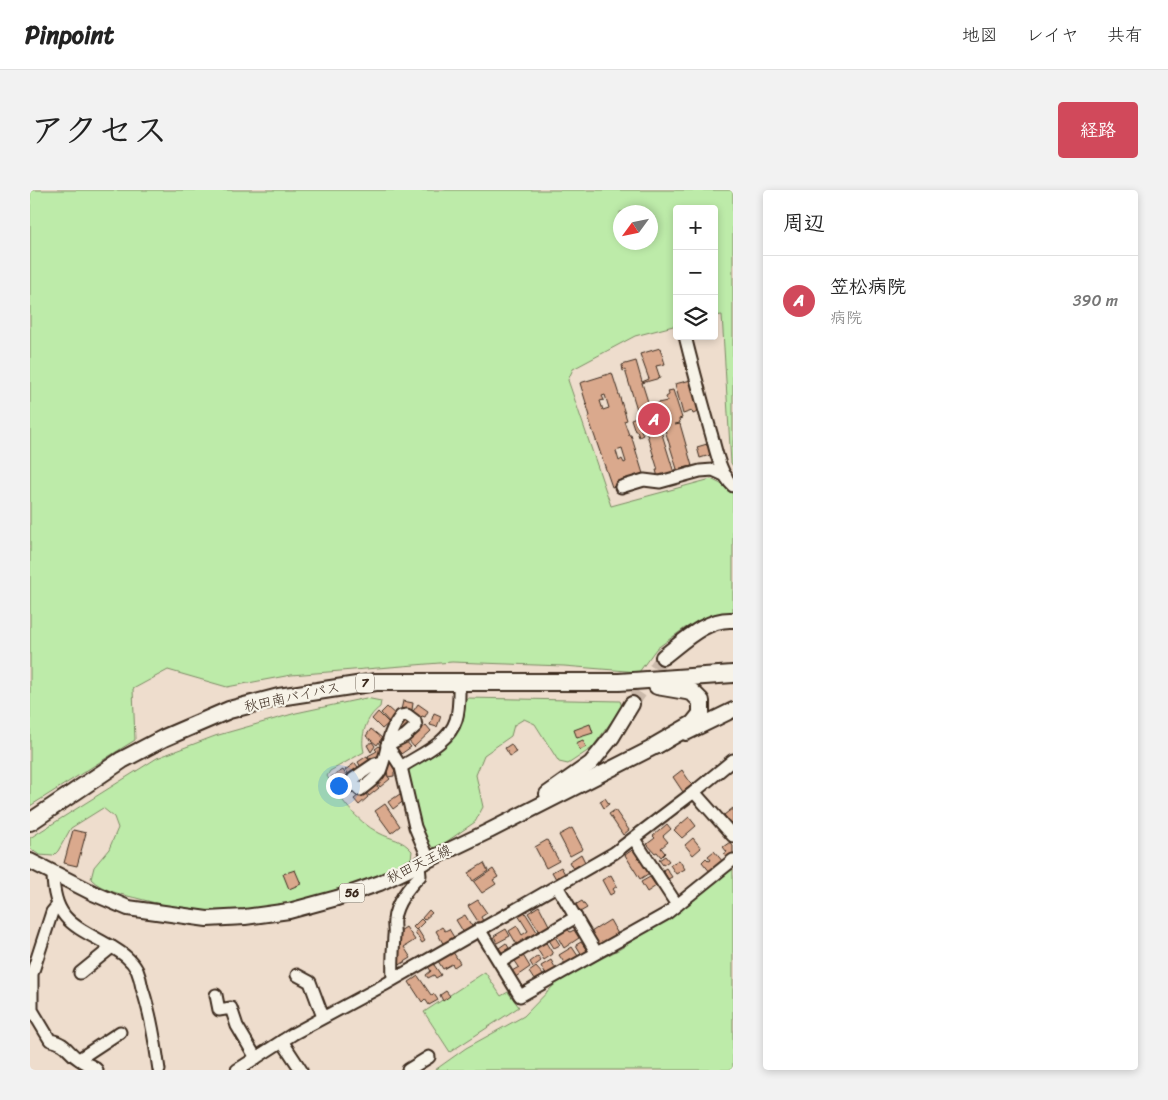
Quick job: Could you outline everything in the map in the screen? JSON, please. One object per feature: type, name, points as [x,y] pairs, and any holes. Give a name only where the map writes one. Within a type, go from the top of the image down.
[{"type":"highway","name":"秋田南バイパス","points":[[30,822],[122,760],[164,738],[229,710],[279,697],[376,682],[620,682],[733,674]]},
{"type":"highway","points":[[620,682],[692,692],[701,701],[701,714],[692,724],[655,746]]},
{"type":"main road","points":[[663,657],[707,626],[731,619]]},
{"type":"main road","points":[[509,820],[592,763],[612,737],[632,704]]},
{"type":"main road","name":"秋田天王線","points":[[30,860],[93,893],[128,908],[207,919],[246,917],[289,911],[337,898],[380,883],[655,746],[733,710]]},
{"type":"street","points":[[686,340],[720,465],[733,486]]},
{"type":"street","points":[[621,487],[644,480],[660,482],[700,471],[713,470],[726,476]]},
{"type":"street","points":[[400,767],[439,743],[450,731],[456,720],[459,681]]},
{"type":"street","points":[[382,762],[387,745],[400,767],[424,862],[420,876],[411,884],[394,919],[395,933],[392,961],[394,979]]},
{"type":"street","points":[[237,1070],[323,1017],[394,979],[614,853],[733,760]]},
{"type":"street","points":[[694,792],[733,836]]},
{"type":"street","points":[[634,839],[677,905]]},
{"type":"street","points":[[480,929],[520,996],[666,914],[733,860]]},
{"type":"street","points":[[53,873],[54,898],[57,906],[65,916],[81,931],[124,954],[136,969],[150,1012],[159,1070]]},
{"type":"street","points":[[557,886],[596,952]]},
{"type":"street","points":[[57,906],[52,912],[32,974],[32,1010],[50,1040],[61,1042],[79,1059],[93,1065],[97,1070]]},
{"type":"street","points":[[500,962],[576,917]]},
{"type":"street","points":[[80,973],[112,947]]},
{"type":"street","points":[[297,975],[310,982],[323,1017]]},
{"type":"street","points":[[216,995],[219,1010],[231,1008],[237,1026],[256,1058]]},
{"type":"street","points":[[79,1059],[120,1032]]},
{"type":"street","points":[[282,1041],[301,1070]]},
{"type":"street","points":[[408,1070],[429,1057]]},
{"type":"green space","points":[[30,190],[733,190],[733,466],[731,463],[722,315],[718,316],[718,205],[673,205],[673,326],[635,336],[573,369],[568,380],[611,506],[711,479],[733,490],[733,612],[685,628],[656,649],[639,672],[564,666],[452,662],[291,675],[227,687],[168,670],[133,689],[135,740],[30,806]]},
{"type":"green space","points":[[366,698],[381,701],[380,707],[371,716],[365,727],[364,752],[330,771],[327,776],[337,793],[355,815],[370,828],[397,840],[412,851],[411,859],[379,879],[335,894],[289,905],[242,910],[196,910],[120,894],[101,887],[91,879],[94,867],[109,849],[118,828],[114,817],[103,808],[71,828],[58,851],[53,856],[39,855],[30,848],[30,838],[157,758],[215,736],[296,713]]},
{"type":"green space","points":[[467,698],[620,701],[622,707],[592,748],[568,764],[559,762],[535,724],[524,719],[514,725],[511,736],[484,755],[476,775],[483,807],[475,822],[436,849],[427,843],[405,774],[408,766],[456,733],[461,719],[464,700]]},
{"type":"green space","points":[[733,865],[733,1070],[435,1070],[466,1048],[524,1016],[558,981],[620,949],[681,910]]},
{"type":"green space","points":[[485,972],[501,996],[508,992],[519,1007],[450,1052],[424,1012]]},
{"type":"building","points":[[660,348],[665,364],[656,366],[660,378],[642,383],[649,405],[667,401],[668,391],[673,390],[682,418],[679,419],[680,423],[675,425],[680,424],[692,466],[683,468],[684,471],[676,474],[675,470],[677,469],[665,430],[661,431],[675,476],[659,481],[656,470],[658,470],[645,428],[641,430],[643,435],[639,437],[631,419],[639,416],[622,365],[636,361],[642,382],[649,379],[640,354]]},
{"type":"building","points":[[612,373],[627,420],[624,421],[629,435],[631,435],[644,477],[612,487],[588,417],[590,416],[580,383]],"holes":[[[605,395],[609,408],[603,410],[600,401],[604,400],[602,396]],[[622,449],[626,462],[624,463],[622,459],[619,461],[616,451]]]},
{"type":"building","points":[[691,380],[700,411],[693,414],[692,411],[683,414],[675,384]]},
{"type":"building","points":[[707,444],[707,446],[711,445],[713,452],[700,458],[697,447]]},
{"type":"building","points":[[403,701],[413,703],[412,710],[408,709],[408,712],[401,710]]},
{"type":"building","points":[[418,704],[428,711],[425,717],[422,716],[420,718],[412,713]]},
{"type":"building","points":[[387,707],[398,717],[391,724],[381,713]]},
{"type":"building","points":[[378,712],[389,723],[382,729],[372,719]]},
{"type":"building","points":[[434,713],[441,716],[437,727],[430,725]]},
{"type":"building","points":[[405,717],[412,722],[404,733],[397,728]]},
{"type":"building","points":[[590,724],[593,733],[577,738],[574,730]]},
{"type":"building","points":[[426,725],[431,731],[414,747],[408,740]]},
{"type":"building","points":[[371,729],[382,738],[377,745],[366,736]]},
{"type":"building","points":[[405,740],[411,747],[401,754],[396,747]]},
{"type":"building","points":[[583,740],[586,747],[580,750],[576,743]]},
{"type":"building","points":[[372,742],[375,746],[371,752],[367,745]]},
{"type":"building","points":[[511,744],[516,752],[510,756],[505,748]]},
{"type":"building","points":[[379,746],[383,752],[377,756],[379,759],[373,763],[368,756],[377,751],[375,749]]},
{"type":"building","points":[[367,756],[371,763],[362,769],[358,762]]},
{"type":"building","points":[[396,762],[397,771],[394,772],[394,776],[388,777],[386,764]]},
{"type":"building","points":[[355,763],[361,771],[350,778],[345,770]]},
{"type":"building","points":[[343,770],[349,780],[345,782],[352,792],[344,797],[331,777]]},
{"type":"building","points":[[682,770],[692,785],[683,792],[673,777]]},
{"type":"building","points":[[385,773],[390,779],[380,787],[376,781]]},
{"type":"building","points":[[374,782],[379,788],[369,796],[365,790]]},
{"type":"building","points":[[364,791],[368,797],[359,805],[354,799]]},
{"type":"building","points":[[400,794],[405,800],[393,809],[388,802]]},
{"type":"building","points":[[605,798],[609,804],[604,808],[600,801]]},
{"type":"building","points":[[385,804],[400,826],[391,833],[375,811]]},
{"type":"building","points":[[733,808],[733,823],[731,824],[724,815]]},
{"type":"building","points":[[615,810],[629,830],[623,835],[609,814]]},
{"type":"building","points":[[689,817],[696,826],[682,838],[674,830]]},
{"type":"building","points":[[667,824],[671,829],[663,836],[668,842],[661,848],[665,853],[661,857],[647,844]]},
{"type":"building","points":[[572,828],[583,849],[570,856],[559,835]]},
{"type":"building","points":[[73,830],[86,833],[77,866],[64,863]]},
{"type":"building","points":[[693,838],[701,848],[693,855],[685,845]]},
{"type":"building","points":[[547,840],[559,861],[546,868],[535,847]]},
{"type":"building","points":[[730,842],[733,846],[733,855],[728,859],[724,854],[727,852],[723,847]]},
{"type":"building","points":[[635,848],[651,872],[640,879],[625,855]]},
{"type":"building","points":[[714,851],[723,862],[711,873],[702,862],[706,858],[709,861],[711,860],[708,856]]},
{"type":"building","points":[[581,854],[585,862],[573,869],[569,862]]},
{"type":"building","points":[[665,856],[669,861],[663,865],[659,860]]},
{"type":"building","points":[[679,860],[685,869],[676,874],[670,865]]},
{"type":"building","points":[[484,863],[488,871],[473,881],[468,873]]},
{"type":"building","points":[[561,867],[565,874],[556,879],[552,872]]},
{"type":"building","points":[[666,868],[672,877],[668,879],[663,870]]},
{"type":"building","points":[[493,869],[498,877],[493,880],[496,884],[482,893],[474,882]]},
{"type":"building","points":[[295,870],[301,884],[289,889],[283,874]]},
{"type":"building","points":[[611,875],[617,886],[613,889],[615,892],[610,895],[602,880]]},
{"type":"building","points":[[650,877],[656,886],[647,892],[641,882]]},
{"type":"building","points":[[478,900],[487,913],[481,917],[483,921],[479,923],[468,906]]},
{"type":"building","points":[[582,901],[587,908],[580,912],[575,905]]},
{"type":"building","points":[[539,906],[551,929],[542,935],[528,913]]},
{"type":"building","points":[[429,910],[432,913],[424,920],[422,918]]},
{"type":"building","points":[[524,911],[539,935],[519,948],[509,931],[517,926],[522,935],[528,931],[518,915]]},
{"type":"building","points":[[465,915],[473,928],[464,933],[456,920]]},
{"type":"building","points":[[421,919],[424,922],[416,930],[413,927]]},
{"type":"building","points":[[610,920],[618,934],[599,945],[591,932]]},
{"type":"building","points":[[406,927],[415,940],[404,947],[411,958],[398,966],[397,933]]},
{"type":"building","points":[[442,927],[445,931],[449,929],[455,939],[444,945],[436,931]]},
{"type":"building","points":[[566,927],[570,932],[574,930],[579,938],[564,948],[556,934]]},
{"type":"building","points":[[506,929],[510,936],[497,943],[494,936]]},
{"type":"building","points":[[418,930],[425,941],[422,943],[415,932]]},
{"type":"building","points":[[555,937],[560,945],[554,948],[549,940]]},
{"type":"building","points":[[545,941],[553,954],[544,960],[536,947]]},
{"type":"building","points":[[581,942],[588,952],[582,955],[576,945]]},
{"type":"building","points":[[506,943],[509,948],[502,952],[499,948]]},
{"type":"building","points":[[572,947],[578,956],[565,964],[559,955]]},
{"type":"building","points":[[453,952],[460,963],[454,967],[452,964],[443,969],[438,961]]},
{"type":"building","points":[[521,952],[530,967],[514,978],[510,972],[519,967],[513,958]]},
{"type":"building","points":[[538,956],[541,961],[533,967],[530,962]]},
{"type":"building","points":[[551,960],[557,971],[547,977],[541,966]]},
{"type":"building","points":[[432,962],[441,975],[436,978],[434,975],[428,978],[426,975],[431,971],[427,965]]},
{"type":"building","points":[[536,967],[545,977],[536,983],[529,972]]},
{"type":"building","points":[[418,976],[431,995],[434,994],[438,1000],[429,1005],[425,999],[422,1002],[409,982]]},
{"type":"building","points":[[446,991],[450,996],[443,1001],[440,995]]},
{"type":"tunnel","points":[[632,704],[663,657]]},
{"type":"place","name":"笠松病院","points":[[654,419]]}]
